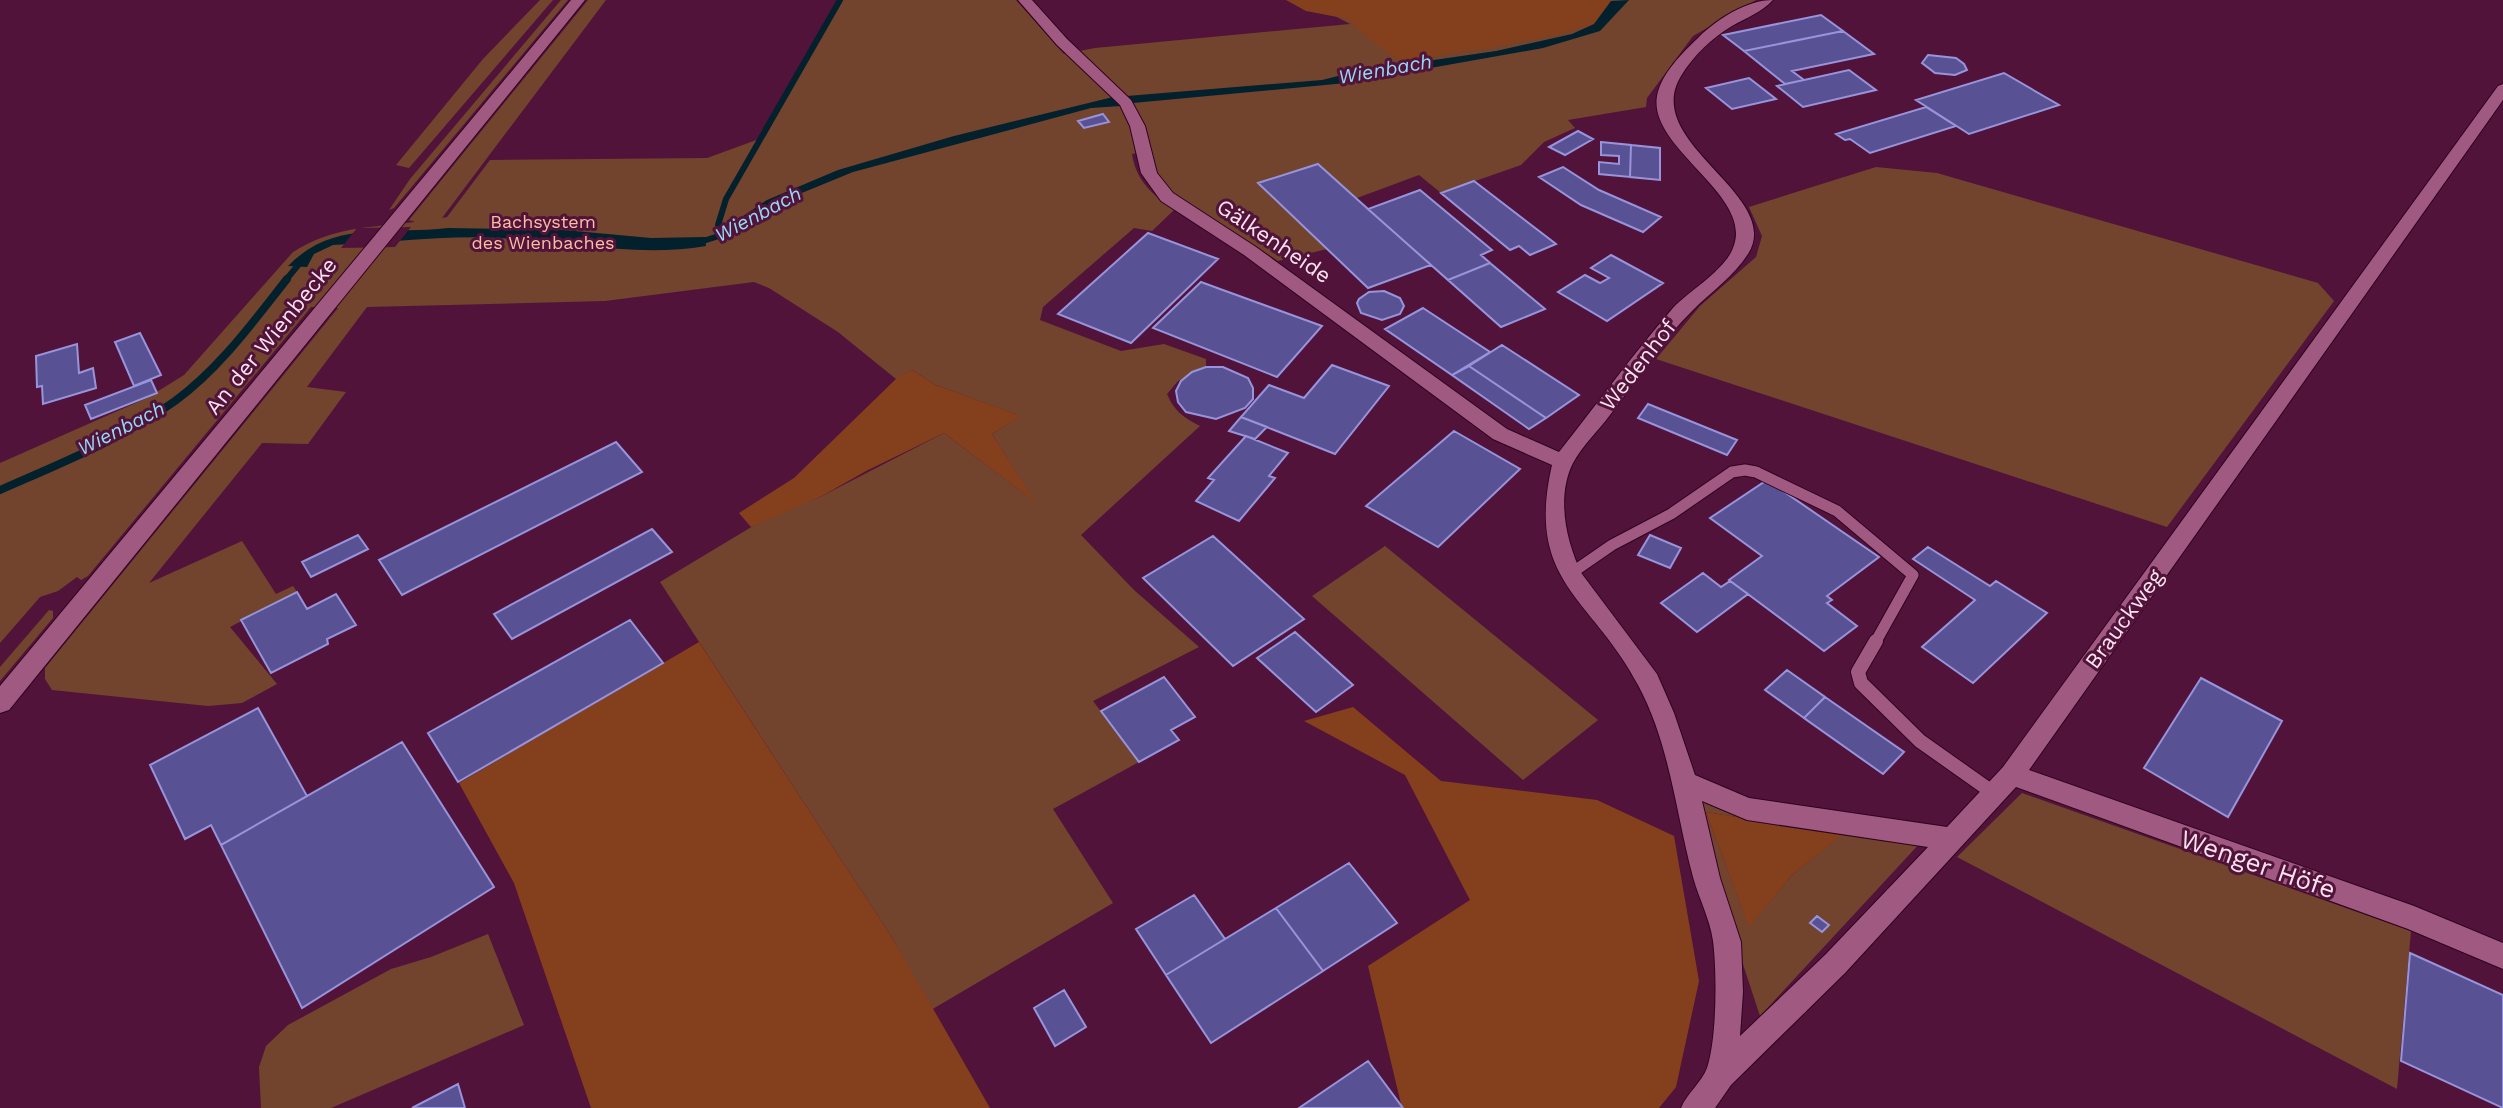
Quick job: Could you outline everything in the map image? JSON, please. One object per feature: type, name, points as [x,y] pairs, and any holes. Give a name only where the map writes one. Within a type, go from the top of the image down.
[{"type":"street","name":"An der Wienbecke","points":[[0,703],[578,0]]},
{"type":"street","name":"Gälkenheide","points":[[1025,0],[1061,41],[1117,92],[1129,108],[1137,129],[1145,169],[1167,197],[1250,251],[1500,434],[1563,462]]},
{"type":"street","name":"Wedenhof","points":[[1721,1075],[1730,999],[1727,940],[1684,782],[1667,725],[1645,675],[1570,574],[1555,535],[1555,487],[1563,462],[1679,313],[1741,253],[1746,235],[1734,205],[1668,120],[1664,100],[1673,80],[1706,38],[1766,0]]},
{"type":"street","name":"Brauckweg","points":[[1696,1108],[1721,1075],[1835,964],[2004,784],[2503,89]]},
{"type":"street","points":[[1684,782],[1747,809],[1953,839]]},
{"type":"street","name":"Wenger Höfe","points":[[2004,784],[2414,919],[2503,956]]},
{"type":"lane","points":[[1570,574],[1612,545],[1671,514],[1732,472],[1756,472],[1837,511],[1913,575],[1858,672],[1861,683],[1920,741],[2004,784]]},
{"type":"green space","points":[[540,0],[553,0],[409,168],[396,165],[483,59]]},
{"type":"green space","points":[[561,0],[568,0],[394,208],[389,210],[410,179]]},
{"type":"green space","name":"Bachsystem des Wienbaches","points":[[588,0],[606,0],[442,218],[447,217],[490,160],[707,158],[765,137],[841,0],[1016,0],[1064,54],[1095,48],[1350,24],[1305,0],[1756,0],[1693,36],[1647,98],[1646,107],[1568,120],[1575,128],[1544,142],[1521,165],[1441,193],[1419,175],[1357,198],[1318,164],[1258,183],[1327,249],[1278,261],[1166,188],[1156,178],[1148,151],[1132,154],[1137,172],[1147,186],[1174,210],[1152,231],[1134,228],[1043,307],[1040,320],[1121,351],[1164,344],[1206,359],[1206,367],[1178,381],[1167,394],[1180,413],[1200,426],[1081,535],[1134,590],[1199,647],[1093,701],[1139,762],[1053,809],[1113,903],[931,1010],[893,939],[660,582],[763,520],[822,496],[944,433],[1033,500],[992,434],[1020,416],[936,385],[912,370],[896,379],[838,332],[769,288],[754,282],[605,301],[367,307],[307,387],[346,392],[308,444],[262,443],[149,583],[242,541],[276,594],[293,586],[297,592],[230,627],[277,684],[242,703],[208,706],[52,690],[45,679],[45,668],[338,308],[311,307],[88,576],[81,580],[77,577],[58,591],[40,597],[0,643],[0,463],[147,398],[184,375],[293,252],[308,243],[367,227],[415,222],[409,220]]},
{"type":"green space","points":[[1876,167],[1937,173],[2318,283],[2334,301],[2167,527],[1656,359],[1700,306],[1756,257],[1762,236],[1749,207]]},
{"type":"green space","points":[[1385,546],[1598,720],[1523,780],[1312,596]]},
{"type":"green space","points":[[49,610],[53,611],[53,618],[0,681],[0,667]]},
{"type":"green space","points":[[2022,793],[2411,931],[2397,1089],[1957,857]]},
{"type":"green space","points":[[1688,797],[1921,842],[1760,1016]],"holes":[[[1706,812],[1842,834],[1792,875],[1749,926]]]},
{"type":"green space","points":[[488,934],[524,1025],[331,1108],[261,1108],[259,1067],[266,1046],[288,1025],[391,969]]},
{"type":"shaded area","points":[[1286,0],[1612,0],[1594,24],[1560,34],[1484,49],[1400,60],[1372,42],[1348,19],[1306,11]]},
{"type":"shaded area","points":[[912,370],[936,385],[1021,416],[992,434],[1035,502],[944,433],[822,496],[751,527],[739,513],[794,478],[898,377]]},
{"type":"shaded area","points":[[699,642],[893,939],[990,1108],[591,1108],[514,883],[459,783]]},
{"type":"shaded area","points":[[1353,707],[1441,781],[1597,800],[1674,836],[1699,981],[1676,1087],[1659,1108],[1402,1108],[1368,966],[1470,900],[1405,775],[1304,721]]},
{"type":"shaded area","points":[[1706,812],[1843,834],[1792,875],[1749,927]]},
{"type":"water","points":[[1629,0],[1600,31],[1543,48],[1346,83],[1133,103],[1127,96],[1322,80],[1358,71],[1496,51],[1572,34],[1594,24],[1611,1]]},
{"type":"water","points":[[1113,97],[1121,106],[1091,108],[853,172],[770,206],[719,241],[718,233],[767,200],[838,170],[954,136]]},
{"type":"water","points":[[448,228],[564,230],[651,238],[705,237],[706,246],[628,250],[498,238],[436,238],[333,245],[314,254],[307,267],[288,266],[306,251],[343,235]]},
{"type":"pier","points":[[411,227],[395,247],[341,248],[357,228]]},
{"type":"building","points":[[1821,15],[1843,31],[1744,51],[1723,35]]},
{"type":"building","points":[[1843,31],[1874,54],[1792,71],[1804,80],[1785,84],[1744,51]]},
{"type":"building","points":[[1928,55],[1956,58],[1967,70],[1955,75],[1935,73],[1922,63]]},
{"type":"building","points":[[1849,70],[1876,90],[1803,107],[1777,86]]},
{"type":"building","points":[[2004,73],[2059,105],[1969,134],[1916,100]]},
{"type":"building","points":[[1749,78],[1776,99],[1732,109],[1706,88]]},
{"type":"building","points":[[1926,107],[1956,126],[1870,153],[1850,139],[1845,140],[1836,134]]},
{"type":"building","points":[[1103,114],[1109,122],[1084,128],[1078,121]]},
{"type":"building","points":[[1578,131],[1593,139],[1565,155],[1549,147]]},
{"type":"building","points":[[1601,142],[1631,145],[1630,177],[1599,174],[1599,162],[1619,164],[1619,156],[1601,155]]},
{"type":"building","points":[[1631,145],[1660,148],[1660,180],[1630,177]]},
{"type":"building","points":[[1318,164],[1431,265],[1368,288],[1258,183]]},
{"type":"building","points":[[1563,167],[1599,190],[1661,217],[1643,232],[1581,205],[1539,177]]},
{"type":"building","points":[[1474,181],[1556,244],[1530,255],[1519,246],[1510,250],[1441,193]]},
{"type":"building","points":[[1420,190],[1492,250],[1481,255],[1490,263],[1448,280],[1368,209]]},
{"type":"building","points":[[1148,233],[1218,259],[1131,343],[1058,314]]},
{"type":"building","points":[[1611,255],[1663,283],[1607,321],[1558,292],[1585,275],[1600,283],[1609,278],[1591,268]]},
{"type":"building","points":[[1490,263],[1545,309],[1501,327],[1448,280]]},
{"type":"building","points":[[1201,282],[1322,326],[1277,377],[1153,328]]},
{"type":"building","points":[[1384,291],[1400,298],[1404,306],[1400,314],[1382,320],[1361,313],[1357,303],[1359,299],[1369,292]]},
{"type":"building","points":[[1423,308],[1490,352],[1452,375],[1385,329]]},
{"type":"building","points":[[140,333],[161,375],[134,386],[115,342]]},
{"type":"building","points":[[77,344],[79,373],[93,368],[96,388],[43,404],[42,386],[37,387],[36,356]]},
{"type":"building","points":[[1502,345],[1579,395],[1546,418],[1469,366]]},
{"type":"building","points":[[1332,365],[1389,386],[1335,454],[1241,417],[1269,385],[1304,398]]},
{"type":"building","points":[[1469,366],[1546,418],[1529,429],[1452,375]]},
{"type":"building","points":[[1206,367],[1223,367],[1248,378],[1253,388],[1253,399],[1245,408],[1216,419],[1186,412],[1178,402],[1176,391],[1181,381],[1192,372]]},
{"type":"building","points":[[151,380],[157,393],[91,419],[85,405]]},
{"type":"building","points":[[1648,404],[1737,440],[1727,455],[1638,418]]},
{"type":"building","points":[[1241,417],[1267,427],[1255,439],[1229,431]]},
{"type":"building","points":[[1454,431],[1520,469],[1438,547],[1366,506]]},
{"type":"building","points":[[1246,436],[1288,453],[1269,476],[1275,478],[1239,521],[1196,501],[1214,480],[1208,478]]},
{"type":"building","points":[[616,442],[642,472],[402,595],[379,560]]},
{"type":"building","points":[[1767,480],[1879,557],[1827,596],[1832,600],[1827,603],[1857,626],[1824,651],[1729,580],[1762,556],[1710,518]]},
{"type":"building","points":[[652,529],[672,552],[512,639],[494,614]]},
{"type":"building","points":[[358,535],[368,549],[311,577],[302,562]]},
{"type":"building","points":[[1650,535],[1681,548],[1670,568],[1638,555]]},
{"type":"building","points":[[1213,536],[1304,619],[1233,666],[1143,578]]},
{"type":"building","points":[[1928,547],[1990,586],[1996,581],[2047,613],[1973,683],[1922,647],[1975,600],[1913,559]]},
{"type":"building","points":[[1703,573],[1721,587],[1730,581],[1748,594],[1697,632],[1661,603]]},
{"type":"building","points":[[297,592],[307,609],[336,594],[356,625],[327,639],[328,644],[271,673],[241,620]]},
{"type":"building","points":[[630,620],[663,663],[458,782],[428,733]]},
{"type":"building","points":[[1295,632],[1353,685],[1316,712],[1257,658]]},
{"type":"building","points":[[1787,670],[1825,697],[1804,718],[1765,690]]},
{"type":"building","points":[[1164,677],[1195,717],[1171,730],[1179,740],[1139,762],[1101,711]]},
{"type":"building","points":[[2201,678],[2282,721],[2228,817],[2144,768]]},
{"type":"building","points":[[1825,697],[1904,752],[1883,774],[1804,718]]},
{"type":"building","points":[[258,708],[307,796],[221,845],[211,825],[185,839],[150,765]]},
{"type":"building","points":[[402,742],[494,887],[302,1008],[221,845]]},
{"type":"building","points":[[1349,863],[1397,923],[1323,971],[1276,908]]},
{"type":"building","points":[[1194,895],[1225,939],[1166,975],[1136,929]]},
{"type":"building","points":[[1276,908],[1323,971],[1211,1043],[1166,975]]},
{"type":"building","points":[[1817,916],[1829,925],[1822,932],[1810,923]]},
{"type":"building","points":[[2410,953],[2503,995],[2503,1108],[2401,1061]]},
{"type":"building","points":[[1064,990],[1086,1027],[1055,1046],[1034,1008]]},
{"type":"building","points":[[1368,1061],[1403,1108],[1299,1108]]},
{"type":"building","points":[[458,1084],[465,1108],[412,1108]]},
{"type":"waterway","points":[[724,234],[718,225],[726,199],[840,0]]},
{"type":"waterway","name":"Wienbach","points":[[724,234],[728,233]]},
{"type":"waterway","name":"Wienbach","points":[[697,243],[724,234]]},
{"type":"waterway","name":"Wienbach","points":[[285,281],[304,258]]},
{"type":"waterway","name":"Wienbach","points":[[0,490],[112,439],[175,401],[221,360],[287,279]]}]
